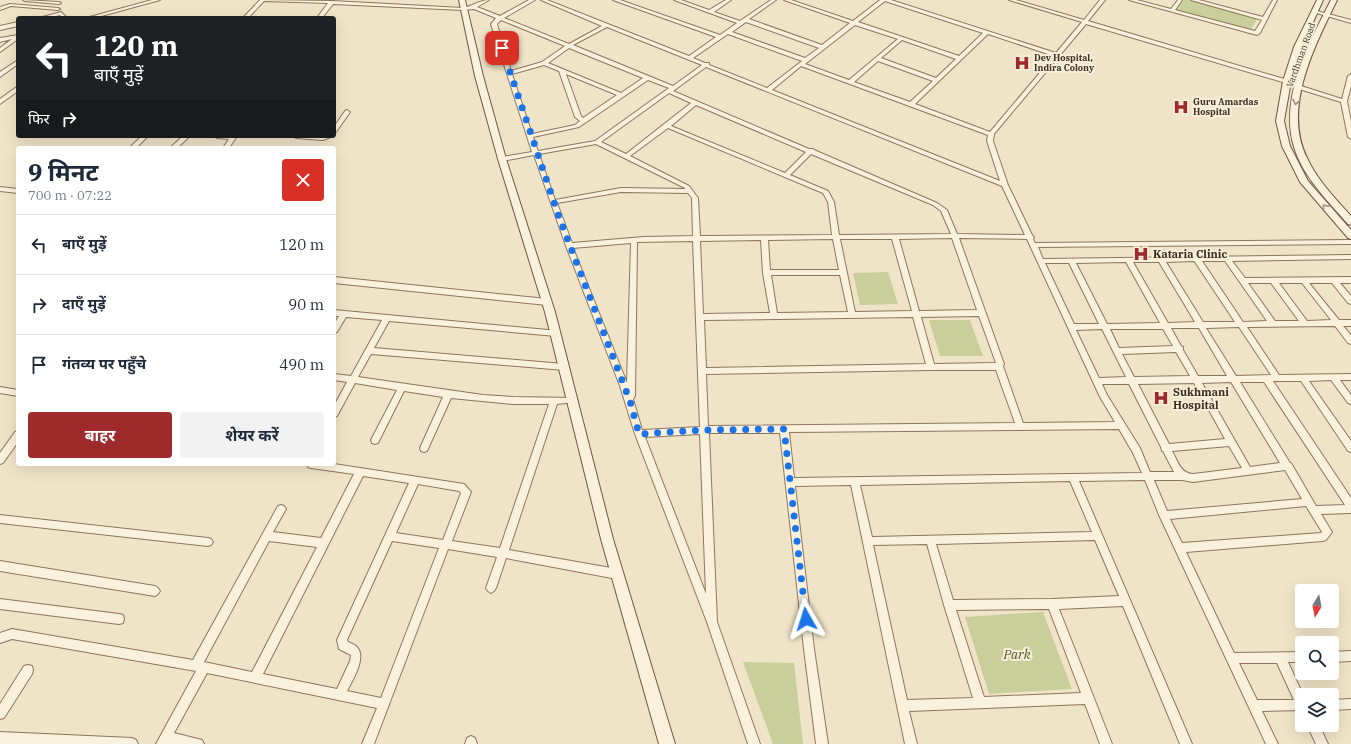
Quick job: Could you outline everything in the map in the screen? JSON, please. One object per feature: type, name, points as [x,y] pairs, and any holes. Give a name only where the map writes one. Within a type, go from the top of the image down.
[{"type":"street","points":[[25,0],[59,3]]},
{"type":"street","points":[[96,16],[158,0]]},
{"type":"street","points":[[247,16],[264,0],[466,5],[487,0]]},
{"type":"street","points":[[533,0],[501,17],[494,22],[494,24],[553,202],[630,401],[639,434],[712,622],[754,744]]},
{"type":"street","points":[[543,0],[707,64],[1006,185]]},
{"type":"street","points":[[616,0],[720,37]]},
{"type":"street","points":[[676,0],[740,23]]},
{"type":"street","points":[[710,12],[729,0]]},
{"type":"street","points":[[690,58],[774,0]]},
{"type":"street","points":[[786,0],[960,58]]},
{"type":"street","points":[[769,89],[884,0],[1057,55]]},
{"type":"street","points":[[1011,0],[1287,81],[1344,101]]},
{"type":"street","points":[[1103,0],[991,134],[990,141],[1006,185],[1104,397],[1137,451],[1164,515],[1272,744]]},
{"type":"street","points":[[1131,0],[1255,33],[1257,33],[1275,0]]},
{"type":"street","points":[[1172,11],[1180,0]]},
{"type":"street","points":[[1193,0],[1265,19]]},
{"type":"street","name":"Vardhman Road","points":[[1320,0],[1298,47],[1287,81],[1280,121],[1282,133],[1291,160],[1304,182],[1351,236]]},
{"type":"street","name":"Vardhman Road","points":[[1334,0],[1327,14],[1299,86],[1293,115],[1295,138],[1305,162],[1327,195],[1351,222]]},
{"type":"street","points":[[321,16],[332,2]]},
{"type":"street","points":[[0,9],[10,5],[58,9]]},
{"type":"street","points":[[466,5],[501,17],[648,77],[696,102],[939,206],[944,210],[955,236],[981,313],[1000,360],[999,366],[1020,426]]},
{"type":"street","points":[[466,5],[502,159],[556,333],[618,574],[667,744]]},
{"type":"street","points":[[114,16],[123,9]]},
{"type":"street","points":[[1314,11],[1351,20]]},
{"type":"street","points":[[48,16],[61,13],[63,16]]},
{"type":"street","points":[[746,20],[822,47]]},
{"type":"street","points":[[7,38],[2,28],[16,24]]},
{"type":"street","points":[[509,73],[544,63],[570,45],[607,25]]},
{"type":"street","points":[[728,32],[850,82],[991,134]]},
{"type":"street","points":[[911,104],[987,32]]},
{"type":"street","points":[[0,40],[16,36]]},
{"type":"street","points":[[0,50],[16,38]]},
{"type":"street","points":[[850,82],[901,39]]},
{"type":"street","points":[[878,59],[937,80]]},
{"type":"street","points":[[0,75],[16,63]]},
{"type":"street","points":[[544,63],[621,95]]},
{"type":"street","points":[[502,159],[597,142],[707,64]]},
{"type":"street","points":[[562,71],[578,117],[582,120],[586,119]]},
{"type":"street","points":[[1351,76],[1344,101],[1351,137]]},
{"type":"street","points":[[530,136],[577,126],[648,77]]},
{"type":"street","points":[[0,102],[16,90]]},
{"type":"street","points":[[627,156],[696,102]]},
{"type":"street","points":[[336,128],[347,112]]},
{"type":"street","points":[[667,126],[818,187],[828,194],[831,202],[836,237],[852,314]]},
{"type":"street","points":[[134,146],[143,138]]},
{"type":"street","points":[[175,146],[185,138]]},
{"type":"street","points":[[597,142],[627,156],[691,191],[695,198],[712,622]]},
{"type":"street","points":[[786,175],[811,150]]},
{"type":"street","points":[[0,189],[16,191]]},
{"type":"street","points":[[553,202],[621,190],[691,191]]},
{"type":"street","points":[[569,246],[634,240],[696,238],[955,236],[1031,237]]},
{"type":"street","points":[[895,237],[931,367]]},
{"type":"street","points":[[764,238],[774,316]]},
{"type":"street","points":[[630,401],[634,240]]},
{"type":"street","points":[[1034,245],[1351,242]]},
{"type":"street","points":[[1042,261],[1348,257],[1351,265]]},
{"type":"street","points":[[1227,259],[1273,324]]},
{"type":"street","points":[[1128,260],[1180,349],[1248,471]]},
{"type":"street","points":[[1161,260],[1327,532],[1323,537],[1180,548]]},
{"type":"street","points":[[1197,260],[1277,378]]},
{"type":"street","points":[[1071,261],[1176,471],[1181,476]]},
{"type":"street","points":[[768,272],[843,272]]},
{"type":"street","points":[[336,280],[547,302]]},
{"type":"street","points":[[1334,280],[1351,301]]},
{"type":"street","points":[[1243,281],[1351,280]]},
{"type":"street","points":[[1273,281],[1305,324]]},
{"type":"street","points":[[1304,281],[1351,341]]},
{"type":"street","points":[[336,313],[556,333]]},
{"type":"street","points":[[700,317],[981,313]]},
{"type":"street","points":[[336,327],[344,314]]},
{"type":"street","points":[[336,410],[387,318]]},
{"type":"street","points":[[1072,327],[1351,323]]},
{"type":"street","points":[[1116,351],[1180,349]]},
{"type":"street","points":[[369,351],[564,367]]},
{"type":"street","points":[[702,371],[999,366]]},
{"type":"street","points":[[336,377],[449,393],[506,399],[554,402],[572,400]]},
{"type":"street","points":[[1333,377],[1351,401]]},
{"type":"street","points":[[1097,381],[1351,377]]},
{"type":"street","points":[[1266,378],[1351,508]]},
{"type":"street","points":[[1303,378],[1351,448]]},
{"type":"street","points":[[375,440],[402,387]]},
{"type":"street","points":[[0,390],[16,393]]},
{"type":"street","points":[[424,448],[449,393]]},
{"type":"street","points":[[491,588],[554,402]]},
{"type":"street","points":[[639,434],[705,430],[1122,425]]},
{"type":"street","points":[[784,429],[809,649],[822,744]]},
{"type":"street","points":[[0,460],[16,438]]},
{"type":"street","points":[[1165,448],[1232,442]]},
{"type":"street","points":[[324,466],[465,489],[465,496],[447,544],[368,744]]},
{"type":"street","points":[[790,482],[1147,475],[1181,476],[1189,478],[1288,466]]},
{"type":"street","points":[[255,678],[360,472]]},
{"type":"street","points":[[1073,477],[1186,744]]},
{"type":"street","points":[[340,694],[355,662],[356,654],[353,650],[343,645],[342,640],[415,480]]},
{"type":"street","points":[[855,481],[911,744]]},
{"type":"street","points":[[1164,515],[1312,506],[1351,508]]},
{"type":"street","points":[[198,744],[164,741],[281,509]]},
{"type":"street","points":[[0,519],[208,542]]},
{"type":"street","points":[[267,536],[324,543]]},
{"type":"street","points":[[389,536],[502,553],[618,574]]},
{"type":"street","points":[[868,541],[1098,536]]},
{"type":"street","points":[[930,539],[980,703]]},
{"type":"street","points":[[0,566],[155,591]]},
{"type":"street","points":[[949,605],[1052,604],[1126,601]]},
{"type":"street","points":[[0,604],[119,619]]},
{"type":"street","points":[[1052,604],[1106,744]]},
{"type":"street","points":[[0,638],[12,634],[200,667],[384,704]]},
{"type":"street","points":[[1339,657],[1351,656]]},
{"type":"street","points":[[1232,658],[1295,657]]},
{"type":"street","points":[[1280,658],[1295,689]]},
{"type":"street","points":[[0,714],[28,670]]},
{"type":"street","points":[[903,706],[1088,698]]},
{"type":"street","points":[[1254,706],[1295,704]]},
{"type":"street","points":[[1339,704],[1351,704]]},
{"type":"street","points":[[1316,732],[1322,744]]},
{"type":"street","points":[[0,738],[132,744]]},
{"type":"green space","points":[[1182,0],[1192,0],[1258,17],[1251,30],[1176,10]]},
{"type":"green space","points":[[888,272],[898,304],[860,305],[853,273]]},
{"type":"green space","points":[[929,320],[970,320],[983,356],[940,356]]},
{"type":"green space","name":"Park","points":[[1043,612],[1072,689],[989,694],[965,617]]},
{"type":"green space","points":[[743,662],[794,663],[803,744],[773,744]]},
{"type":"place","name":"Dev Hospital, Indira Colony","points":[[1022,63]]},
{"type":"place","name":"Guru Amardas Hospital","points":[[1181,107]]},
{"type":"place","name":"Kataria Clinic","points":[[1141,254]]},
{"type":"place","name":"Sukhmani Hospital","points":[[1161,398]]},
{"type":"route","points":[[502,48],[536,154],[569,246],[630,401],[639,434],[705,430],[784,429],[806,619]]}]
